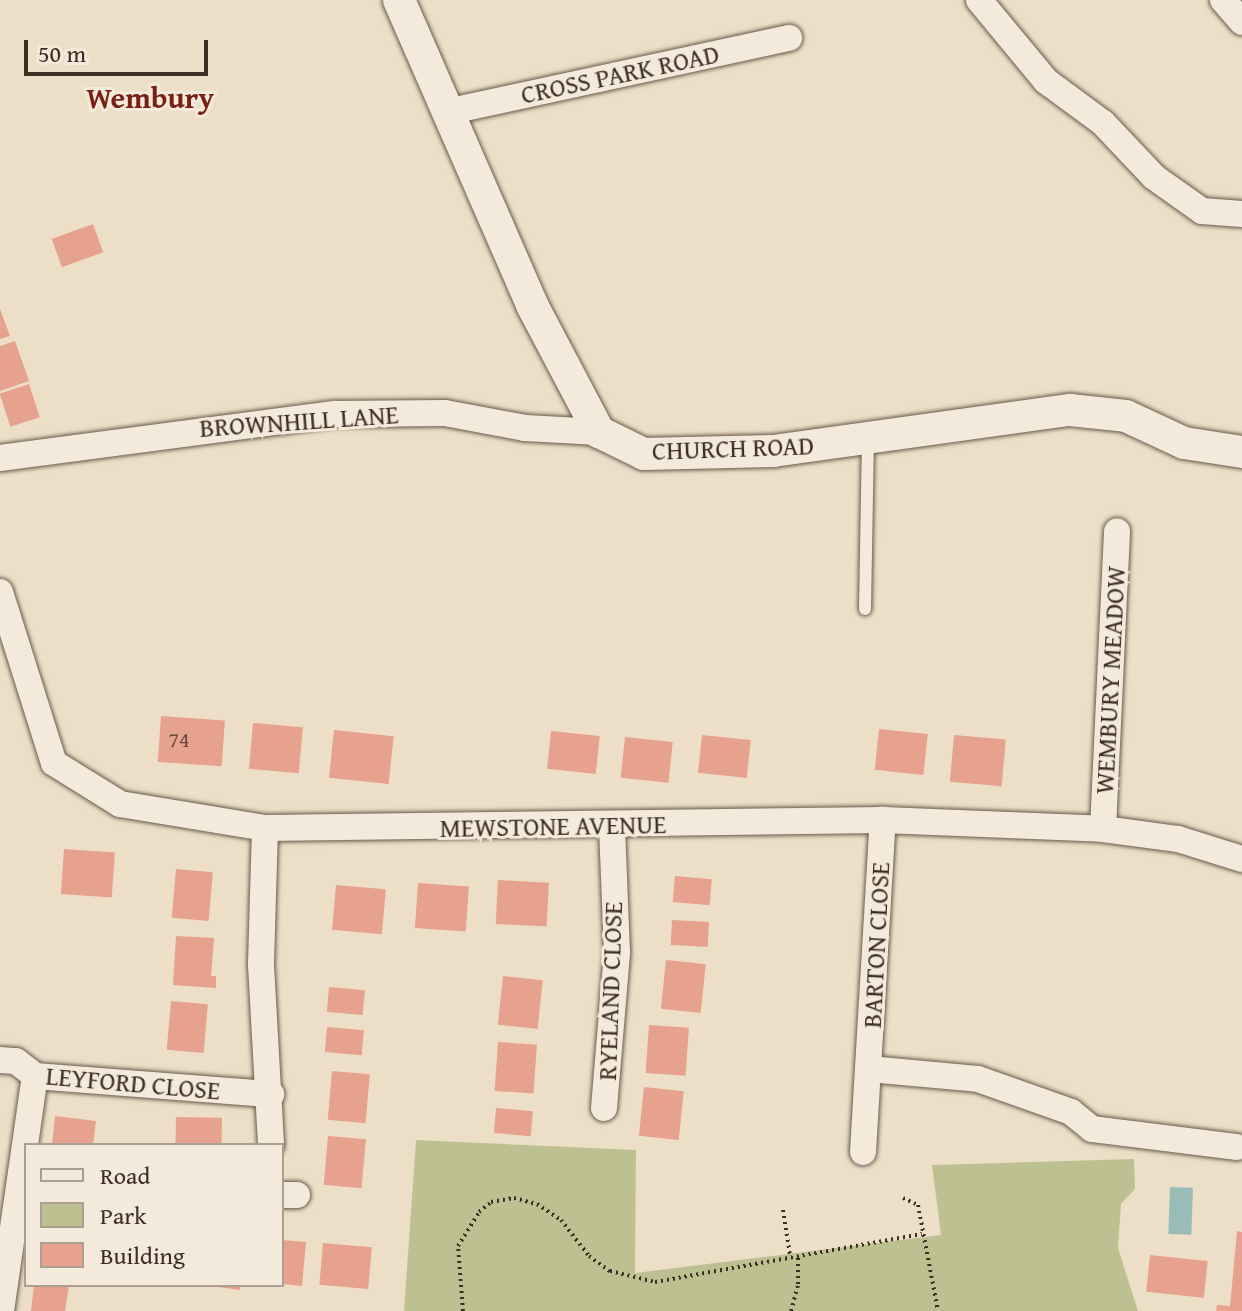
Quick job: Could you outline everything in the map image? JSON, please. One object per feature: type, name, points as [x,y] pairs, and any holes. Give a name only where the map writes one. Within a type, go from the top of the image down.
[{"type":"street","points":[[399,0],[451,111],[532,305],[599,432]]},
{"type":"street","points":[[979,0],[1046,81],[1103,123],[1154,177],[1202,211],[1242,214]]},
{"type":"street","points":[[1223,0],[1242,22]]},
{"type":"street","name":"CROSS PARK ROAD","points":[[451,111],[789,38]]},
{"type":"street","name":"CHURCH ROAD","points":[[599,432],[644,454],[773,451],[1070,410],[1126,416],[1184,443],[1242,452]]},
{"type":"street","name":"BROWNHILL LANE","points":[[0,458],[336,414],[445,413],[525,428],[599,432]]},
{"type":"street","name":"WEMBURY MEADOW","points":[[1103,829],[1117,531]]},
{"type":"street","name":"MEWSTONE AVENUE","points":[[0,592],[54,763],[120,804],[265,828],[612,827],[883,820],[1103,829],[1178,839],[1242,859]]},
{"type":"street","name":"BARTON CLOSE","points":[[863,1152],[883,820]]},
{"type":"street","name":"RYELAND CLOSE","points":[[604,1108],[617,952],[612,827]]},
{"type":"street","points":[[265,828],[261,965],[271,1094],[271,1143]]},
{"type":"street","name":"LEYFORD CLOSE","points":[[0,1060],[16,1061],[35,1076],[271,1094]]},
{"type":"street","points":[[869,1069],[978,1079],[1071,1112],[1092,1129],[1237,1147]]},
{"type":"street","points":[[1,1311],[7,1221],[35,1076]]},
{"type":"lane","points":[[865,609],[868,439]]},
{"type":"path","points":[[463,1311],[457,1282],[458,1246],[479,1212],[491,1202],[514,1198],[537,1204],[561,1220],[589,1256],[610,1271],[634,1280],[677,1280],[798,1253],[922,1234]]},
{"type":"path","points":[[903,1198],[918,1205],[938,1311]]},
{"type":"path","points":[[783,1210],[790,1255]]},
{"type":"path","points":[[791,1311],[798,1284],[798,1253]]},
{"type":"green space","points":[[416,1140],[636,1150],[635,1273],[941,1235],[932,1165],[1134,1159],[1135,1189],[1121,1204],[1118,1248],[1138,1311],[404,1311]]},
{"type":"water","points":[[1170,1187],[1193,1188],[1191,1235],[1168,1234]]},
{"type":"building","points":[[93,224],[103,252],[62,267],[52,239]]},
{"type":"building","points":[[0,309],[10,336],[0,339]]},
{"type":"building","points":[[15,341],[29,381],[0,391],[0,346]]},
{"type":"building","points":[[29,384],[40,417],[10,427],[0,393]]},
{"type":"building","points":[[161,716],[225,720],[222,766],[158,762]]},
{"type":"building","points":[[253,723],[303,727],[299,773],[249,769]]},
{"type":"building","points":[[879,729],[928,734],[923,775],[875,770]]},
{"type":"building","points":[[334,730],[394,736],[389,784],[329,778]]},
{"type":"building","points":[[551,731],[600,736],[596,774],[547,769]]},
{"type":"building","points":[[702,735],[751,740],[747,778],[698,773]]},
{"type":"building","points":[[954,735],[1006,740],[1002,786],[950,782]]},
{"type":"building","points":[[625,737],[673,742],[668,783],[621,778]]},
{"type":"building","points":[[64,849],[115,853],[112,897],[61,894]]},
{"type":"building","points":[[176,869],[213,872],[209,921],[172,918]]},
{"type":"building","points":[[675,876],[712,879],[710,905],[673,902]]},
{"type":"building","points":[[498,880],[549,883],[547,927],[496,924]]},
{"type":"building","points":[[418,883],[469,887],[466,931],[415,928]]},
{"type":"building","points":[[336,885],[386,889],[382,934],[332,930]]},
{"type":"building","points":[[672,920],[709,922],[708,947],[671,945]]},
{"type":"building","points":[[176,936],[214,938],[211,976],[216,976],[216,988],[173,985]]},
{"type":"building","points":[[666,960],[706,964],[701,1013],[661,1009]]},
{"type":"building","points":[[503,976],[543,980],[538,1029],[498,1025]]},
{"type":"building","points":[[329,987],[365,990],[363,1015],[327,1012]]},
{"type":"building","points":[[171,1001],[208,1004],[204,1053],[167,1050]]},
{"type":"building","points":[[649,1025],[689,1028],[686,1076],[646,1073]]},
{"type":"building","points":[[327,1027],[364,1030],[362,1055],[325,1052]]},
{"type":"building","points":[[498,1042],[537,1045],[533,1094],[495,1091]]},
{"type":"building","points":[[332,1071],[370,1074],[366,1123],[328,1120]]},
{"type":"building","points":[[644,1087],[684,1091],[679,1140],[639,1136]]},
{"type":"building","points":[[496,1108],[533,1111],[531,1136],[494,1133]]},
{"type":"building","points":[[55,1116],[96,1121],[93,1143],[52,1143]]},
{"type":"building","points":[[176,1117],[222,1118],[222,1143],[176,1143]]},
{"type":"building","points":[[328,1136],[366,1139],[362,1188],[324,1185]]},
{"type":"building","points":[[1237,1231],[1242,1232],[1242,1311],[1216,1311],[1217,1305],[1230,1306]]},
{"type":"building","points":[[284,1240],[306,1242],[302,1286],[284,1284]]},
{"type":"building","points":[[323,1243],[372,1247],[368,1289],[319,1285]]},
{"type":"building","points":[[1150,1255],[1208,1261],[1204,1298],[1146,1292]]},
{"type":"building","points":[[34,1287],[69,1287],[65,1311],[31,1311]]},
{"type":"district","name":"Wembury","points":[[150,97]]}]
